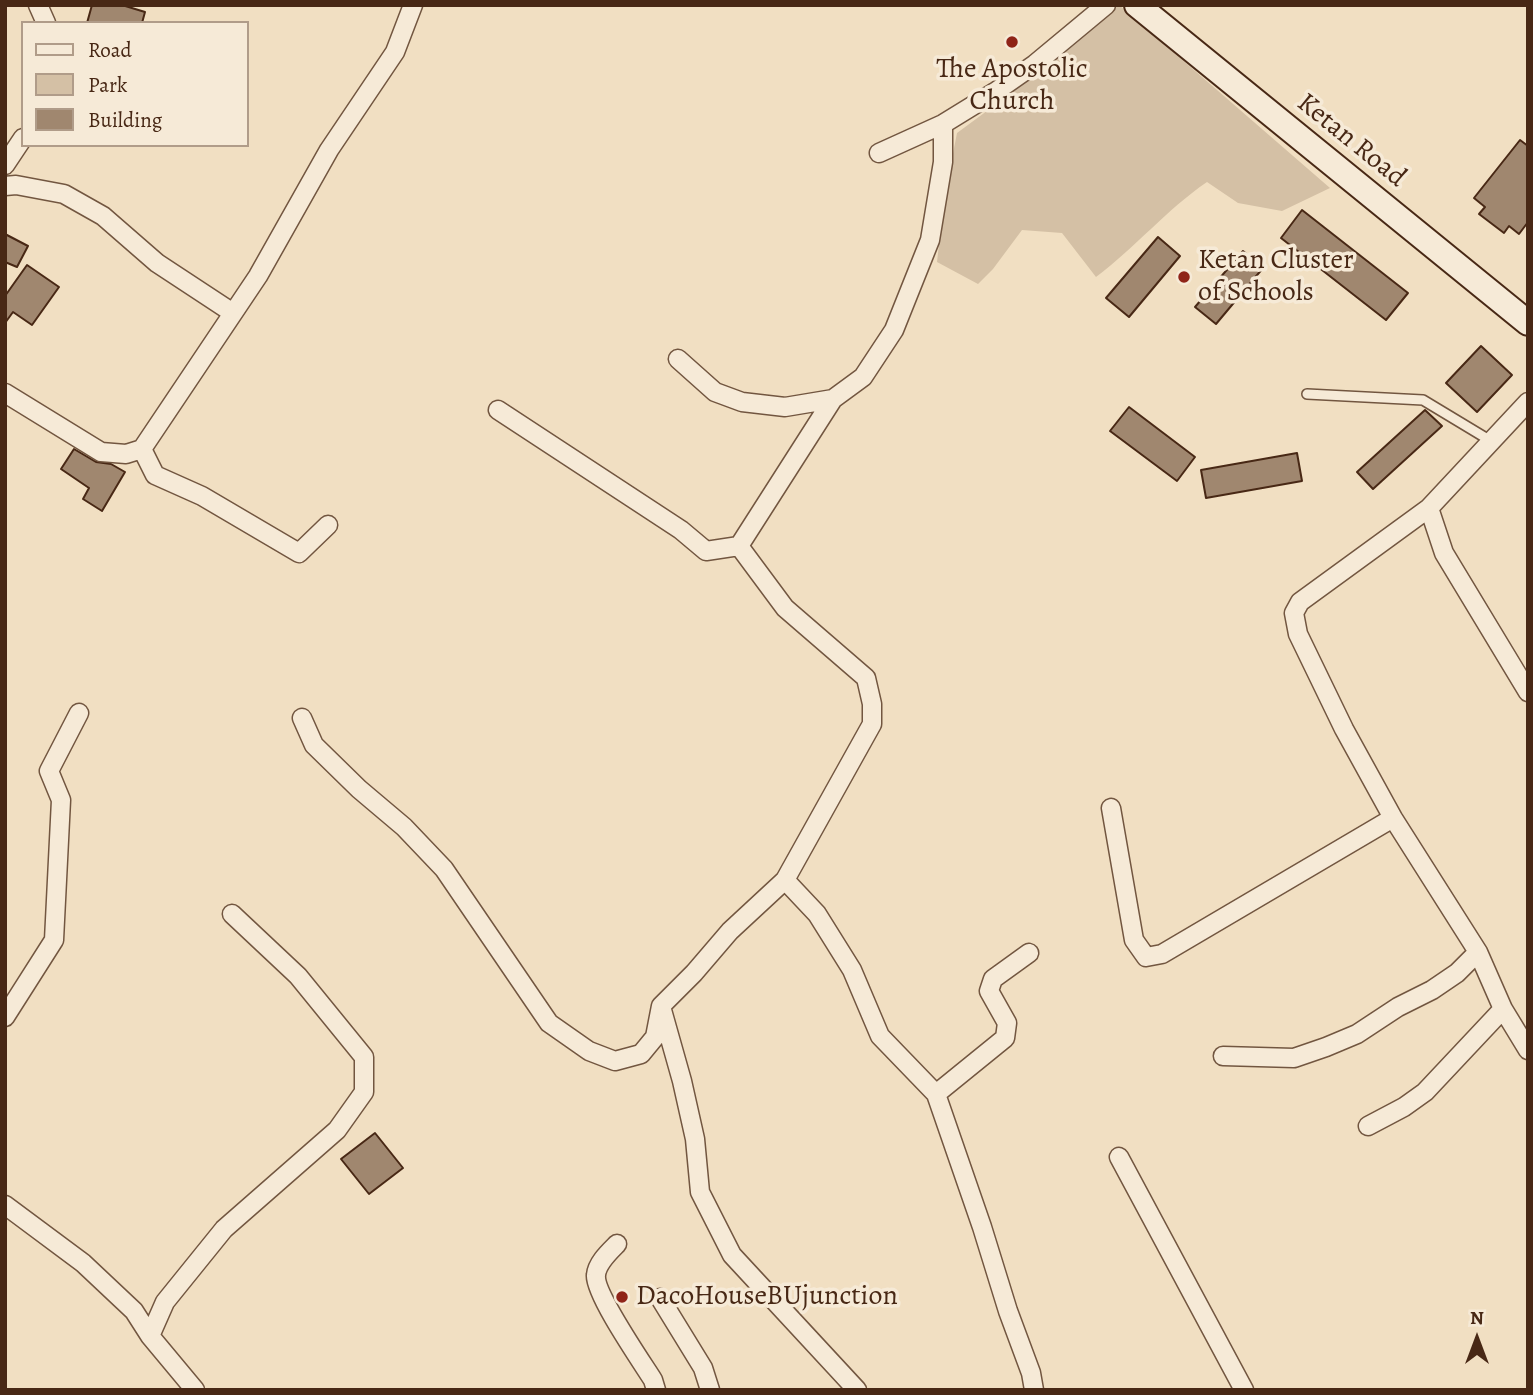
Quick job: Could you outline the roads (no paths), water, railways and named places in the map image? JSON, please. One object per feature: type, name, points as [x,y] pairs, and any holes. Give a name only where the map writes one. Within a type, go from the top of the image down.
[{"type":"street","points":[[38,5],[45,21]]},
{"type":"street","points":[[5,393],[101,452],[126,454],[142,449],[258,276],[329,150],[395,52],[413,5]]},
{"type":"street","points":[[878,153],[943,124],[995,92],[1106,5]]},
{"type":"street","name":"Ketan Road","points":[[1137,5],[1528,323]]},
{"type":"street","points":[[498,410],[681,530],[706,551],[738,546],[834,399],[863,377],[894,330],[930,240],[943,162],[943,124]]},
{"type":"street","points":[[5,165],[21,141]]},
{"type":"street","points":[[5,186],[16,185],[64,194],[103,216],[157,263],[233,313]]},
{"type":"street","points":[[678,359],[715,392],[742,401],[785,407],[834,399]]},
{"type":"street","points":[[1528,402],[1429,508],[1300,601],[1294,613],[1298,634],[1344,729],[1393,818],[1478,952],[1503,1009],[1528,1050]]},
{"type":"street","points":[[142,449],[155,475],[202,496],[299,553],[328,524]]},
{"type":"street","points":[[1429,508],[1444,553],[1528,692]]},
{"type":"street","points":[[302,718],[314,745],[359,789],[404,827],[444,869],[550,1023],[589,1051],[615,1061],[641,1054],[654,1037],[661,1006],[694,974],[730,931],[785,880],[872,724],[872,704],[866,678],[785,608],[738,546]]},
{"type":"street","points":[[5,1017],[54,940],[61,800],[48,771],[79,713]]},
{"type":"street","points":[[1111,808],[1134,940],[1146,957],[1162,954],[1393,818]]},
{"type":"street","points":[[785,880],[817,914],[852,970],[880,1036],[936,1094],[1031,1373],[1034,1390]]},
{"type":"street","points":[[150,1336],[165,1301],[224,1228],[337,1130],[364,1092],[364,1057],[298,976],[232,914]]},
{"type":"street","points":[[1223,1056],[1294,1058],[1326,1047],[1357,1034],[1398,1007],[1432,990],[1457,973],[1478,952]]},
{"type":"street","points":[[936,1094],[1004,1038],[1007,1023],[989,991],[993,979],[1029,953]]},
{"type":"street","points":[[661,1006],[695,1139],[700,1192],[732,1255],[857,1390]]},
{"type":"street","points":[[1368,1126],[1404,1107],[1424,1092],[1503,1009]]},
{"type":"street","points":[[1119,1157],[1244,1390]]},
{"type":"street","points":[[5,1205],[83,1263],[134,1311],[150,1336],[195,1390]]},
{"type":"street","points":[[617,1244],[600,1264],[596,1279],[604,1298],[653,1380],[656,1390]]},
{"type":"street","points":[[660,1298],[703,1368],[710,1390]]},
{"type":"lane","points":[[1307,394],[1423,400],[1491,441]]},
{"type":"place","name":"The Apostolic Church","points":[[1012,42]]},
{"type":"place","name":"Ketan Cluster of Schools","points":[[1184,277]]},
{"type":"place","name":"DacoHouseBUjunction","points":[[622,1297]]}]
